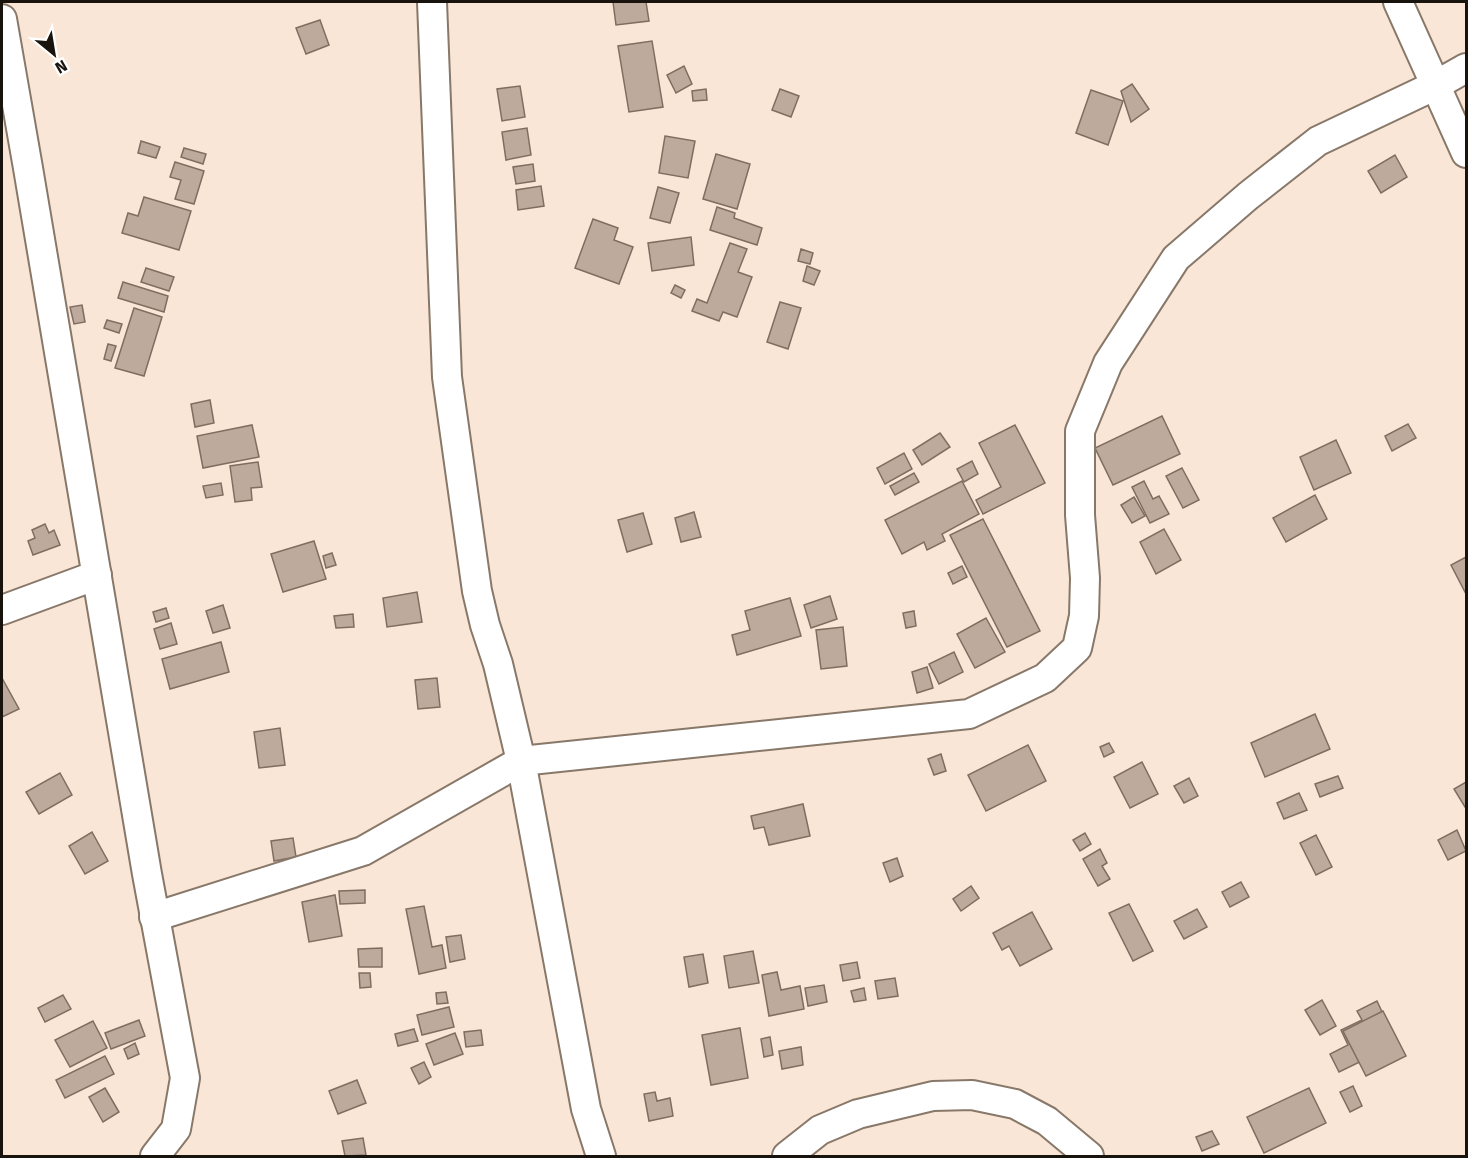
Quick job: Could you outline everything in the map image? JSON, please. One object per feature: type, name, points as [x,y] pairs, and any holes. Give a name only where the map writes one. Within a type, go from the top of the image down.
[{"type":"street","points":[[432,2],[447,377],[477,591],[498,664],[521,761],[586,1108],[601,1156]]},
{"type":"street","points":[[1398,2],[1467,153]]},
{"type":"street","points":[[2,19],[154,916],[185,1078],[176,1129],[155,1156]]},
{"type":"street","points":[[154,916],[363,851],[521,761],[969,714],[1045,678],[1077,648],[1084,616],[1085,578],[1080,515],[1080,431],[1108,363],[1176,258],[1248,196],[1318,141],[1467,68]]},
{"type":"street","points":[[2,610],[97,575]]},
{"type":"street","points":[[787,1156],[820,1130],[858,1114],[933,1096],[972,1095],[1015,1104],[1047,1121],[1089,1156]]},
{"type":"building","points":[[613,2],[646,2],[649,21],[616,25]]},
{"type":"building","points":[[320,20],[329,45],[306,54],[296,28]]},
{"type":"building","points":[[652,41],[663,107],[629,112],[618,46]]},
{"type":"building","points":[[684,66],[692,84],[676,93],[667,75]]},
{"type":"building","points":[[1132,84],[1149,109],[1131,122],[1121,91]]},
{"type":"building","points":[[520,86],[525,117],[502,121],[497,89]]},
{"type":"building","points":[[706,89],[707,100],[693,101],[692,91]]},
{"type":"building","points":[[780,89],[799,96],[791,117],[772,110]]},
{"type":"building","points":[[1091,90],[1123,101],[1108,145],[1076,133]]},
{"type":"building","points":[[527,128],[531,155],[506,160],[502,132]]},
{"type":"building","points":[[665,136],[695,141],[688,178],[659,173]]},
{"type":"building","points":[[141,141],[160,147],[156,158],[138,153]]},
{"type":"building","points":[[184,148],[206,154],[203,164],[181,157]]},
{"type":"building","points":[[716,154],[750,164],[737,209],[703,199]]},
{"type":"building","points":[[1395,155],[1407,177],[1381,193],[1368,171]]},
{"type":"building","points":[[175,162],[204,171],[194,204],[175,199],[181,180],[170,177]]},
{"type":"building","points":[[533,164],[535,181],[516,184],[513,167]]},
{"type":"building","points":[[541,186],[544,206],[518,210],[516,190]]},
{"type":"building","points":[[658,187],[679,193],[670,223],[650,218]]},
{"type":"building","points":[[144,197],[191,211],[179,250],[122,233],[128,213],[138,216]]},
{"type":"building","points":[[717,207],[735,213],[734,218],[762,228],[757,245],[710,230]]},
{"type":"building","points":[[593,219],[618,228],[614,240],[633,247],[619,284],[575,268]]},
{"type":"building","points":[[691,237],[694,265],[652,271],[648,243]]},
{"type":"building","points":[[730,243],[747,249],[738,272],[752,277],[737,317],[723,312],[719,321],[692,311],[697,299],[707,303]]},
{"type":"building","points":[[801,249],[813,253],[810,264],[798,261]]},
{"type":"building","points":[[807,266],[820,271],[814,285],[803,281]]},
{"type":"building","points":[[146,268],[174,277],[169,291],[141,282]]},
{"type":"building","points":[[123,282],[168,296],[164,312],[118,298]]},
{"type":"building","points":[[675,285],[685,290],[681,298],[671,293]]},
{"type":"building","points":[[780,302],[801,308],[788,349],[767,342]]},
{"type":"building","points":[[82,305],[85,322],[74,324],[70,307]]},
{"type":"building","points":[[134,308],[162,317],[144,376],[115,368]]},
{"type":"building","points":[[107,320],[122,324],[119,333],[104,328]]},
{"type":"building","points":[[108,344],[116,346],[111,361],[104,359]]},
{"type":"building","points":[[210,400],[214,423],[195,427],[191,404]]},
{"type":"building","points":[[1162,416],[1180,454],[1113,485],[1095,448]]},
{"type":"building","points":[[1408,424],[1416,438],[1392,451],[1385,436]]},
{"type":"building","points":[[252,425],[259,457],[203,468],[197,436]]},
{"type":"building","points":[[1015,425],[1045,483],[983,514],[976,500],[1001,487],[979,443]]},
{"type":"building","points":[[940,433],[950,447],[922,465],[913,450]]},
{"type":"building","points":[[1336,440],[1351,473],[1314,490],[1300,457]]},
{"type":"building","points":[[904,453],[912,469],[885,484],[877,468]]},
{"type":"building","points":[[972,461],[978,474],[964,482],[957,469]]},
{"type":"building","points":[[258,462],[262,487],[251,488],[252,500],[235,502],[230,466]]},
{"type":"building","points":[[1182,468],[1199,500],[1183,508],[1166,476]]},
{"type":"building","points":[[914,473],[919,482],[895,495],[890,486]]},
{"type":"building","points":[[962,481],[979,514],[942,534],[945,541],[927,550],[924,542],[902,554],[885,520]]},
{"type":"building","points":[[1144,481],[1153,499],[1159,496],[1169,514],[1150,523],[1132,487]]},
{"type":"building","points":[[221,483],[223,495],[206,498],[203,486]]},
{"type":"building","points":[[1315,495],[1327,519],[1286,542],[1273,518]]},
{"type":"building","points":[[1134,497],[1145,516],[1132,523],[1121,505]]},
{"type":"building","points":[[694,512],[701,537],[681,542],[675,518]]},
{"type":"building","points":[[643,513],[652,544],[627,552],[618,520]]},
{"type":"building","points":[[983,519],[1040,631],[1007,647],[950,535]]},
{"type":"building","points":[[45,524],[49,533],[54,530],[60,545],[33,555],[28,541],[35,538],[32,530]]},
{"type":"building","points":[[1164,529],[1181,560],[1156,574],[1140,542]]},
{"type":"building","points":[[314,541],[326,579],[283,592],[271,554]]},
{"type":"building","points":[[332,553],[336,565],[326,568],[323,556]]},
{"type":"building","points":[[1466,557],[1466,594],[1451,565]]},
{"type":"building","points":[[962,566],[967,577],[953,584],[948,573]]},
{"type":"building","points":[[417,592],[422,622],[387,627],[383,598]]},
{"type":"building","points":[[830,596],[837,619],[811,628],[804,605]]},
{"type":"building","points":[[790,598],[801,636],[737,655],[732,635],[750,630],[745,611]]},
{"type":"building","points":[[223,605],[230,628],[213,633],[206,611]]},
{"type":"building","points":[[166,608],[169,618],[156,622],[153,612]]},
{"type":"building","points":[[914,611],[916,626],[906,628],[903,613]]},
{"type":"building","points":[[353,614],[354,627],[336,628],[334,616]]},
{"type":"building","points":[[986,618],[1005,652],[975,668],[957,634]]},
{"type":"building","points":[[171,623],[177,644],[160,649],[154,629]]},
{"type":"building","points":[[843,627],[847,666],[821,669],[816,630]]},
{"type":"building","points":[[221,642],[229,672],[170,689],[162,659]]},
{"type":"building","points":[[954,652],[963,672],[939,684],[929,664]]},
{"type":"building","points":[[927,667],[933,688],[917,693],[912,672]]},
{"type":"building","points":[[2,678],[19,709],[2,717]]},
{"type":"building","points":[[437,678],[440,707],[418,709],[415,680]]},
{"type":"building","points":[[1315,714],[1330,749],[1265,777],[1251,743]]},
{"type":"building","points":[[280,728],[285,765],[259,768],[254,732]]},
{"type":"building","points":[[1109,743],[1114,752],[1104,757],[1100,747]]},
{"type":"building","points":[[1028,745],[1046,781],[986,811],[968,775]]},
{"type":"building","points":[[941,754],[946,771],[934,775],[928,759]]},
{"type":"building","points":[[1142,762],[1158,794],[1130,808],[1114,777]]},
{"type":"building","points":[[60,773],[72,795],[39,814],[26,792]]},
{"type":"building","points":[[1338,776],[1343,788],[1320,797],[1315,784]]},
{"type":"building","points":[[1189,778],[1198,796],[1184,803],[1174,786]]},
{"type":"building","points":[[1466,782],[1466,805],[1465,807],[1454,789]]},
{"type":"building","points":[[1299,793],[1307,810],[1284,819],[1277,803]]},
{"type":"building","points":[[803,804],[810,836],[769,845],[764,827],[754,829],[751,816]]},
{"type":"building","points":[[1457,830],[1466,851],[1448,860],[1438,840]]},
{"type":"building","points":[[92,832],[108,861],[85,874],[69,846]]},
{"type":"building","points":[[1085,833],[1091,844],[1080,851],[1073,840]]},
{"type":"building","points":[[1316,835],[1332,867],[1316,875],[1300,843]]},
{"type":"building","points":[[293,838],[296,857],[274,861],[271,841]]},
{"type":"building","points":[[1100,849],[1107,863],[1102,866],[1110,879],[1098,886],[1083,859]]},
{"type":"building","points":[[897,858],[903,876],[890,882],[883,863]]},
{"type":"building","points":[[1241,882],[1249,897],[1230,907],[1222,892]]},
{"type":"building","points":[[971,886],[979,898],[961,911],[953,899]]},
{"type":"building","points":[[365,890],[365,903],[340,904],[339,891]]},
{"type":"building","points":[[335,895],[342,936],[309,942],[302,902]]},
{"type":"building","points":[[1129,904],[1153,951],[1133,961],[1109,913]]},
{"type":"building","points":[[424,906],[432,947],[442,945],[446,968],[419,974],[406,909]]},
{"type":"building","points":[[1197,909],[1207,927],[1184,939],[1174,921]]},
{"type":"building","points":[[1032,912],[1052,949],[1020,966],[1009,946],[1002,950],[993,933]]},
{"type":"building","points":[[461,935],[465,959],[450,962],[446,937]]},
{"type":"building","points":[[382,948],[382,967],[359,967],[358,949]]},
{"type":"building","points":[[753,951],[759,983],[729,988],[724,956]]},
{"type":"building","points":[[703,954],[708,983],[689,987],[684,957]]},
{"type":"building","points":[[857,962],[860,978],[843,981],[840,965]]},
{"type":"building","points":[[777,972],[781,990],[800,986],[804,1009],[769,1016],[762,975]]},
{"type":"building","points":[[359,973],[370,973],[371,987],[360,988]]},
{"type":"building","points":[[895,978],[898,996],[878,999],[875,981]]},
{"type":"building","points":[[824,985],[827,1002],[808,1006],[805,988]]},
{"type":"building","points":[[864,988],[866,1000],[854,1002],[851,991]]},
{"type":"building","points":[[446,992],[448,1003],[437,1004],[436,993]]},
{"type":"building","points":[[63,995],[71,1009],[45,1022],[38,1008]]},
{"type":"building","points":[[1322,1000],[1336,1026],[1320,1035],[1305,1010]]},
{"type":"building","points":[[1377,1001],[1397,1044],[1339,1072],[1330,1054],[1348,1045],[1341,1030],[1362,1020],[1357,1011]]},
{"type":"building","points":[[449,1007],[454,1027],[422,1035],[417,1015]]},
{"type":"building","points":[[1383,1011],[1406,1056],[1366,1076],[1343,1031]]},
{"type":"building","points":[[139,1020],[145,1036],[111,1049],[105,1033]]},
{"type":"building","points":[[93,1021],[107,1048],[70,1067],[55,1040]]},
{"type":"building","points":[[740,1028],[748,1078],[711,1085],[702,1035]]},
{"type":"building","points":[[414,1029],[418,1041],[398,1046],[395,1034]]},
{"type":"building","points":[[481,1030],[483,1045],[466,1047],[464,1032]]},
{"type":"building","points":[[455,1033],[463,1054],[434,1065],[426,1044]]},
{"type":"building","points":[[770,1037],[773,1055],[764,1057],[761,1039]]},
{"type":"building","points":[[135,1043],[139,1054],[128,1059],[124,1049]]},
{"type":"building","points":[[801,1047],[803,1065],[782,1069],[779,1051]]},
{"type":"building","points":[[105,1056],[114,1074],[65,1098],[56,1080]]},
{"type":"building","points":[[424,1062],[431,1077],[419,1084],[411,1068]]},
{"type":"building","points":[[357,1080],[366,1103],[338,1114],[329,1091]]},
{"type":"building","points":[[1353,1086],[1362,1106],[1350,1112],[1340,1092]]},
{"type":"building","points":[[105,1088],[119,1112],[103,1122],[89,1097]]},
{"type":"building","points":[[1309,1088],[1326,1123],[1264,1153],[1247,1117]]},
{"type":"building","points":[[655,1092],[657,1101],[670,1098],[673,1116],[649,1121],[644,1094]]},
{"type":"building","points":[[1212,1131],[1219,1144],[1202,1151],[1196,1137]]},
{"type":"building","points":[[363,1138],[366,1155],[345,1156],[342,1141]]}]
